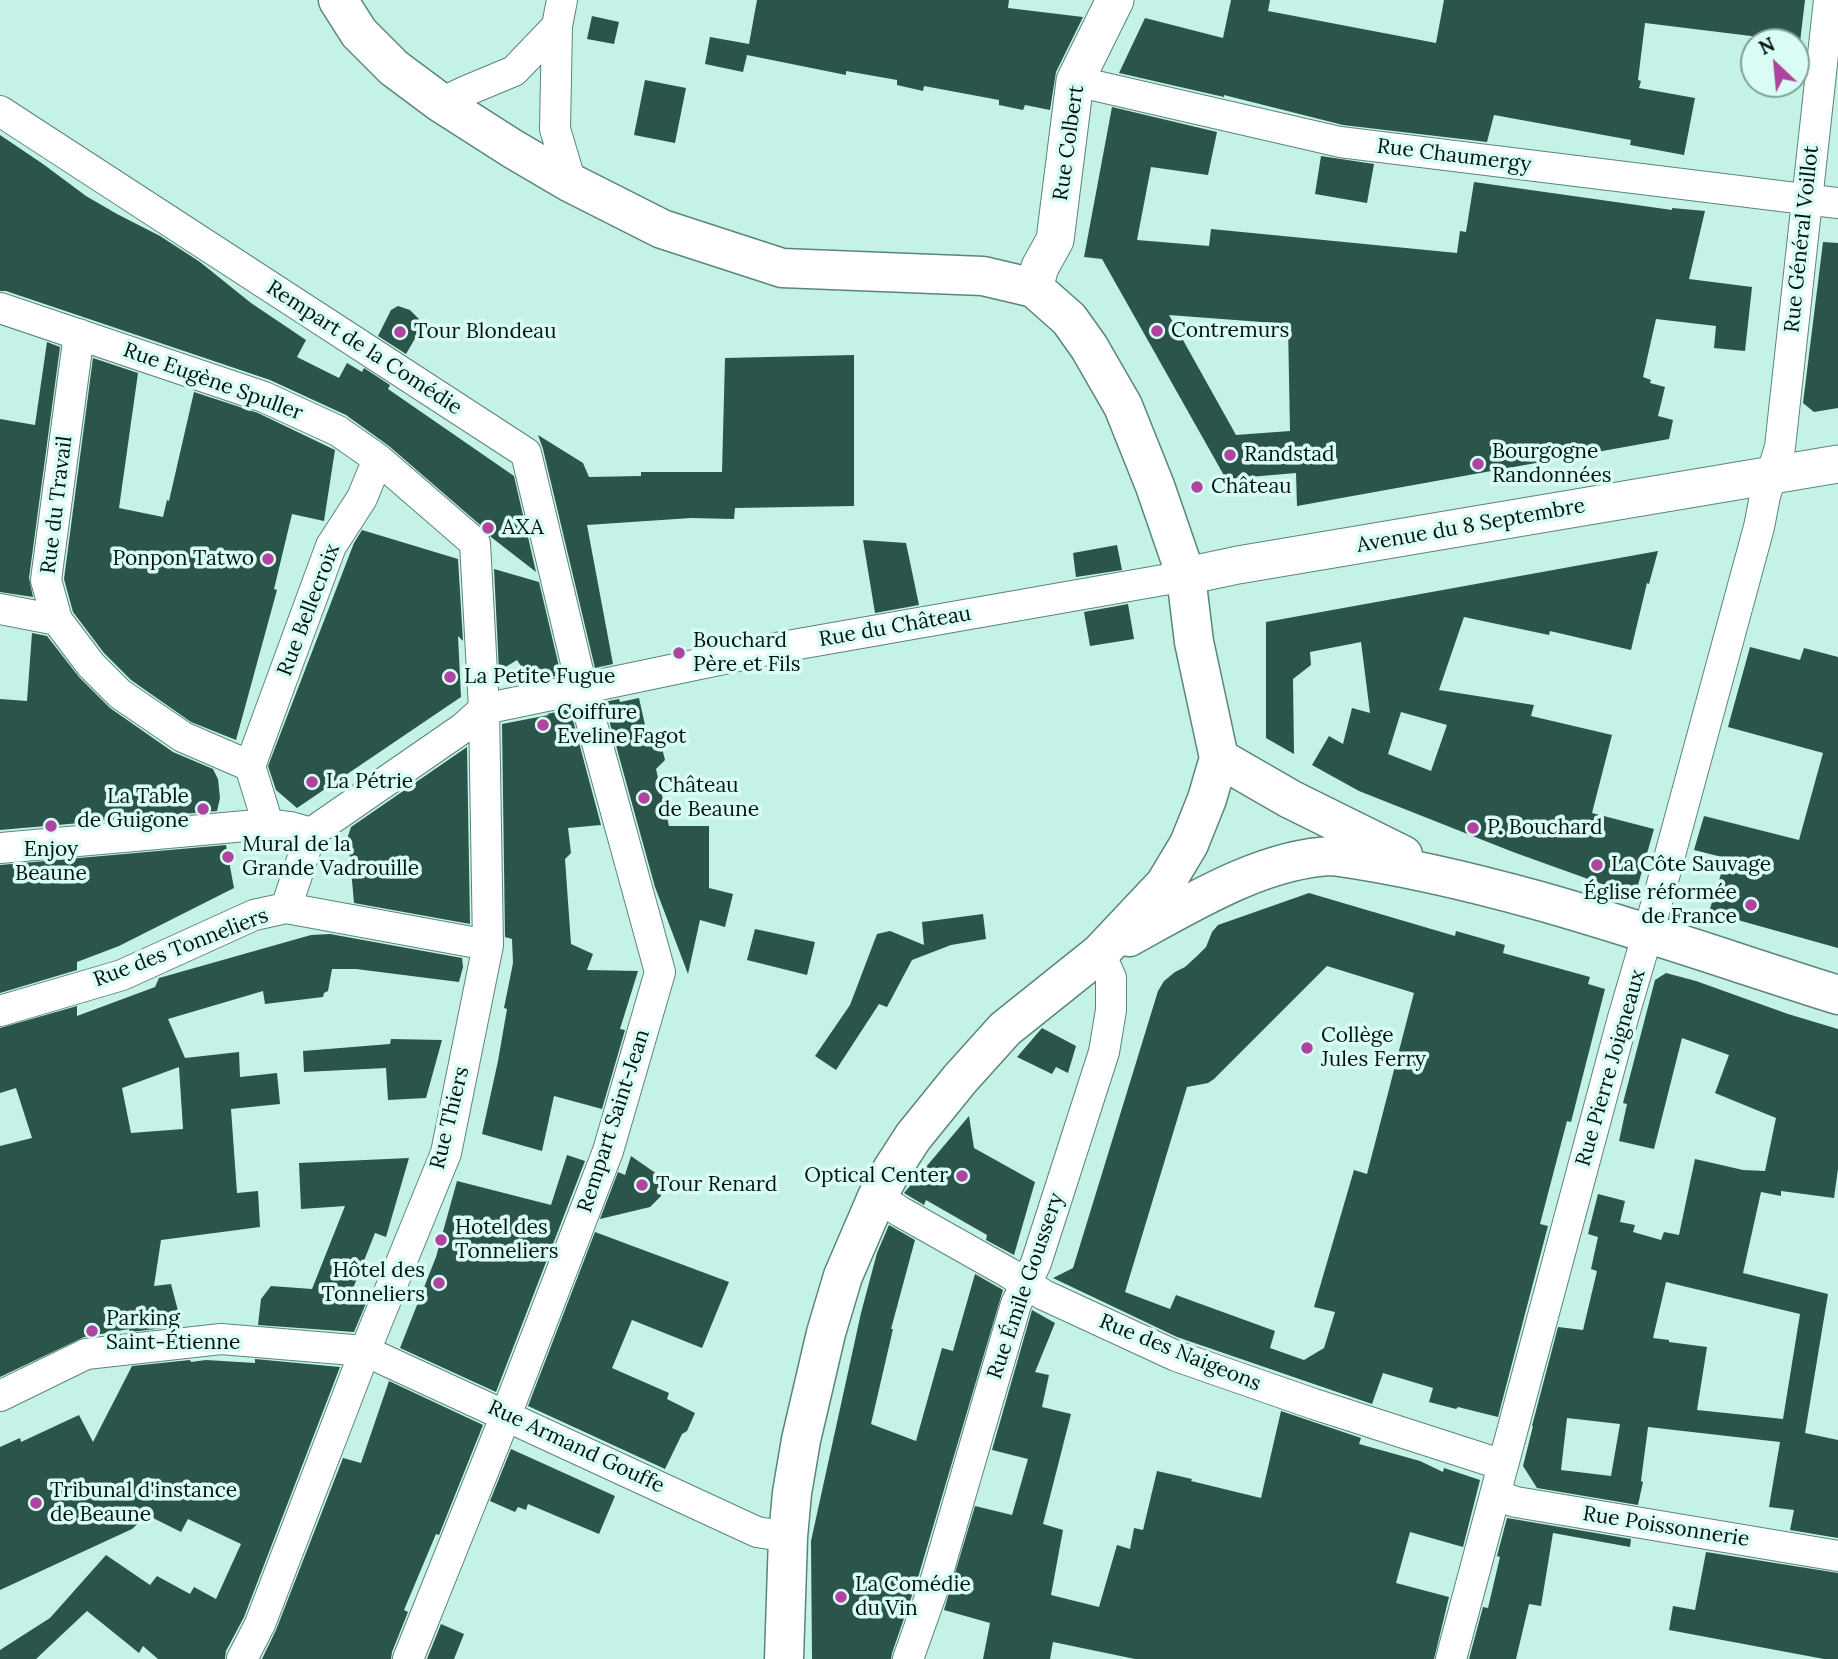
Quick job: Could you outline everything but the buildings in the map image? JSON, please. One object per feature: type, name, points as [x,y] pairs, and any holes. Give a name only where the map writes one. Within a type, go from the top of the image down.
[{"type":"main road","points":[[338,0],[359,33],[394,68],[441,103],[571,183],[662,229],[782,268],[983,276],[1034,288],[1069,319],[1090,347],[1123,406],[1155,486],[1186,576],[1194,642],[1219,758],[1207,799],[1189,844],[1165,884],[1100,953],[1005,1029],[960,1079],[914,1137],[877,1197],[843,1276],[826,1333],[801,1440],[788,1537],[784,1659]]},
{"type":"main road","points":[[1219,758],[1290,799],[1446,876]]},
{"type":"main road","points":[[1100,953],[1223,886],[1297,861],[1333,856],[1446,876],[1648,934],[1838,995]]},
{"type":"street","name":"Rue Colbert","points":[[1034,288],[1040,267],[1055,240],[1075,81],[1115,0]]},
{"type":"street","name":"Rue Général Voillot","points":[[1770,476],[1780,447],[1829,0]]},
{"type":"street","points":[[441,103],[513,71],[560,13]]},
{"type":"street","points":[[560,13],[555,129],[571,183]]},
{"type":"street","name":"Rue Chaumergy","points":[[1075,81],[1340,142],[1838,203]]},
{"type":"street","name":"Rempart de la Comédie","points":[[0,111],[526,453],[582,688]]},
{"type":"street","name":"Rue Eugène Spuller","points":[[0,308],[264,397],[338,431],[378,458],[475,543],[484,709]]},
{"type":"street","name":"Rue du Travail","points":[[79,334],[46,580],[57,620],[92,665],[120,694],[183,737],[250,766]]},
{"type":"street","name":"Rue Bellecroix","points":[[250,766],[331,546],[362,498],[378,458]]},
{"type":"street","name":"Avenue du 8 Septembre","points":[[1186,576],[1838,464]]},
{"type":"street","name":"Rue Pierre Joigneaux","points":[[1451,1659],[1623,1017],[1759,527],[1770,476]]},
{"type":"street","name":"Rue du Château","points":[[311,833],[463,729],[484,709],[776,648],[1186,576]]},
{"type":"street","points":[[0,609],[57,620]]},
{"type":"street","name":"Rempart Saint-Jean","points":[[408,1659],[608,1151],[660,972],[582,688]]},
{"type":"street","name":"Rue Thiers","points":[[242,1659],[260,1624],[365,1351],[446,1153],[488,945],[484,709]]},
{"type":"street","points":[[250,766],[268,824]]},
{"type":"street","points":[[0,848],[268,824],[311,833],[286,908]]},
{"type":"street","name":"Rue des Tonneliers","points":[[0,1011],[122,975],[254,915],[286,908],[488,945]]},
{"type":"street","name":"Rue Émile Goussery","points":[[908,1659],[934,1586],[1016,1304],[1037,1263],[1104,1052],[1111,1010],[1111,978],[1100,953]]},
{"type":"street","name":"Rue des Naigeons","points":[[877,1197],[1044,1295],[1176,1356],[1314,1405],[1503,1465]]},
{"type":"street","name":"Rue Armand Gouffe","points":[[0,1396],[86,1354],[221,1339],[365,1351],[757,1532],[788,1537]]},
{"type":"street","name":"Rue Poissonnerie","points":[[1495,1496],[1516,1502],[1838,1556]]},
{"type":"place","name":"Contremurs","points":[[1157,331]]},
{"type":"place","name":"Tour Blondeau","points":[[400,332]]},
{"type":"place","name":"Randstad","points":[[1230,455]]},
{"type":"place","name":"Bourgogne Randonnées","points":[[1478,464]]},
{"type":"place","name":"Château","points":[[1197,487]]},
{"type":"place","name":"AXA","points":[[488,528]]},
{"type":"place","name":"Ponpon Tatwo","points":[[268,559]]},
{"type":"place","name":"Bouchard Père et Fils","points":[[679,653]]},
{"type":"place","name":"La Petite Fugue","points":[[450,677]]},
{"type":"place","name":"Coiffure Eveline Fagot","points":[[543,725]]},
{"type":"place","name":"La Pétrie","points":[[312,782]]},
{"type":"place","name":"Château de Beaune","points":[[644,798]]},
{"type":"place","name":"La Table de Guigone","points":[[203,809]]},
{"type":"place","name":"Enjoy Beaune","points":[[51,826]]},
{"type":"place","name":"P. Bouchard","points":[[1473,828]]},
{"type":"place","name":"Mural de la Grande Vadrouille","points":[[228,857]]},
{"type":"place","name":"La Côte Sauvage","points":[[1597,865]]},
{"type":"place","name":"Église réformée de France","points":[[1751,905]]},
{"type":"place","name":"Collège Jules Ferry","points":[[1307,1048]]},
{"type":"place","name":"Optical Center","points":[[962,1176]]},
{"type":"place","name":"Tour Renard","points":[[642,1185]]},
{"type":"place","name":"Hotel des Tonneliers","points":[[441,1240]]},
{"type":"place","name":"Hôtel des Tonneliers","points":[[439,1283]]},
{"type":"place","name":"Parking Saint-Étienne","points":[[92,1331]]},
{"type":"place","name":"Tribunal d'instance de Beaune","points":[[36,1503]]},
{"type":"place","name":"La Comédie du Vin","points":[[841,1597]]}]
